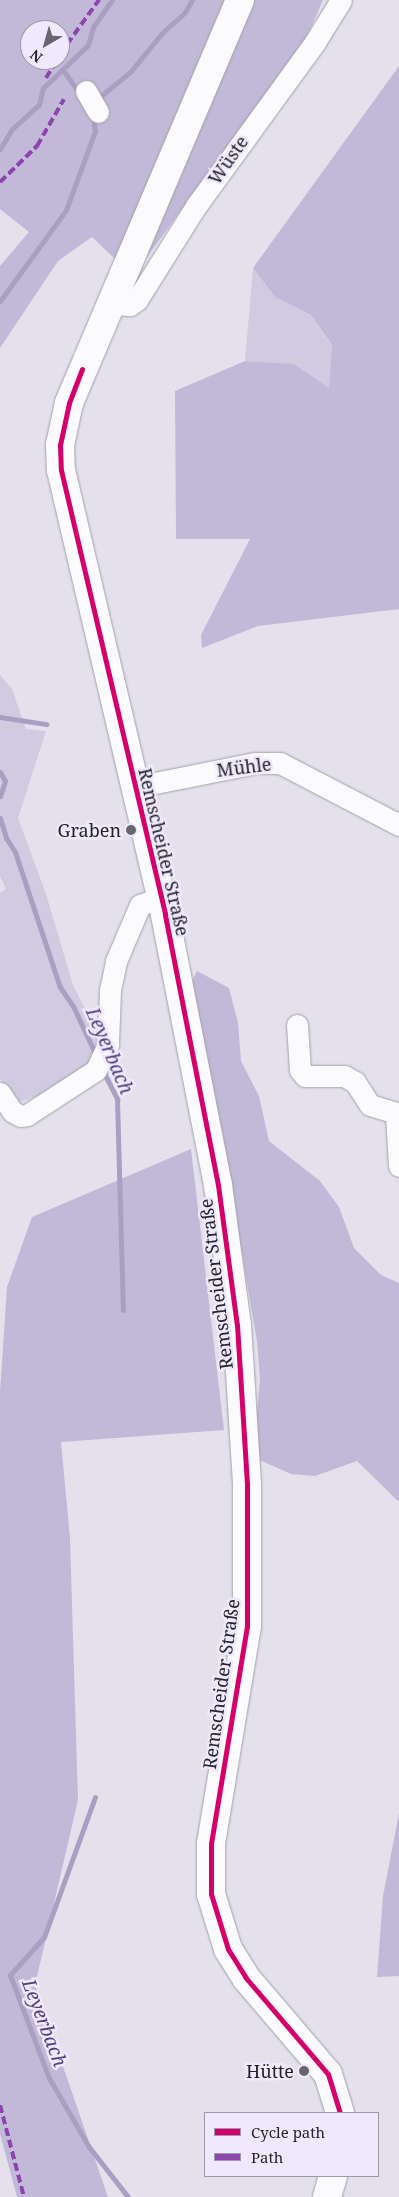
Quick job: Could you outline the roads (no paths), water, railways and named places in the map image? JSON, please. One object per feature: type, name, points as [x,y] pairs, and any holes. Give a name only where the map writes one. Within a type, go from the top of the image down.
[{"type":"main road","name":"Remscheider Straße","points":[[240,0],[69,403],[60,445],[61,470],[162,897],[218,1185],[237,1325],[246,1478],[247,1626],[211,1843],[211,1894],[228,1949],[252,1986],[328,2074],[340,2112]]},
{"type":"main road","points":[[327,2197],[333,2177]]},
{"type":"street","name":"Wüste","points":[[111,304],[130,305],[138,300],[196,206],[315,42],[341,0]]},
{"type":"street","points":[[86,91],[98,112]]},
{"type":"street","name":"Mühle","points":[[135,787],[255,763],[280,763],[399,825]]},
{"type":"street","points":[[0,1093],[13,1112],[20,1116],[27,1115],[101,1062],[116,961],[140,905],[162,897]]},
{"type":"street","points":[[297,1025],[300,1070],[305,1076],[344,1076],[355,1082],[370,1104],[397,1114],[399,1166]]},
{"type":"waterway","name":"Leyerbach","points":[[0,149],[12,129],[39,105],[43,88],[88,45],[93,27],[112,0]]},
{"type":"waterway","name":"Leyerbach","points":[[96,100],[131,71],[162,33],[185,12],[192,0]]},
{"type":"waterway","points":[[63,70],[80,94]]},
{"type":"waterway","name":"Leyerbach","points":[[0,301],[66,210],[95,131],[93,116]]},
{"type":"waterway","points":[[0,717],[46,724]]},
{"type":"waterway","name":"Leyerbach","points":[[0,772],[5,781],[0,796]]},
{"type":"waterway","name":"Leyerbach","points":[[0,818],[6,838],[15,852],[60,987],[73,1006],[96,1055]]},
{"type":"waterway","name":"Leyerbach","points":[[102,1069],[117,1099],[123,1310]]},
{"type":"waterway","name":"Leyerbach","points":[[95,1797],[44,1937],[10,1975],[49,2078],[89,2147],[128,2197]]},
{"type":"place","name":"Graben","points":[[131,830]]},
{"type":"place","name":"Hütte","points":[[304,2071]]}]
